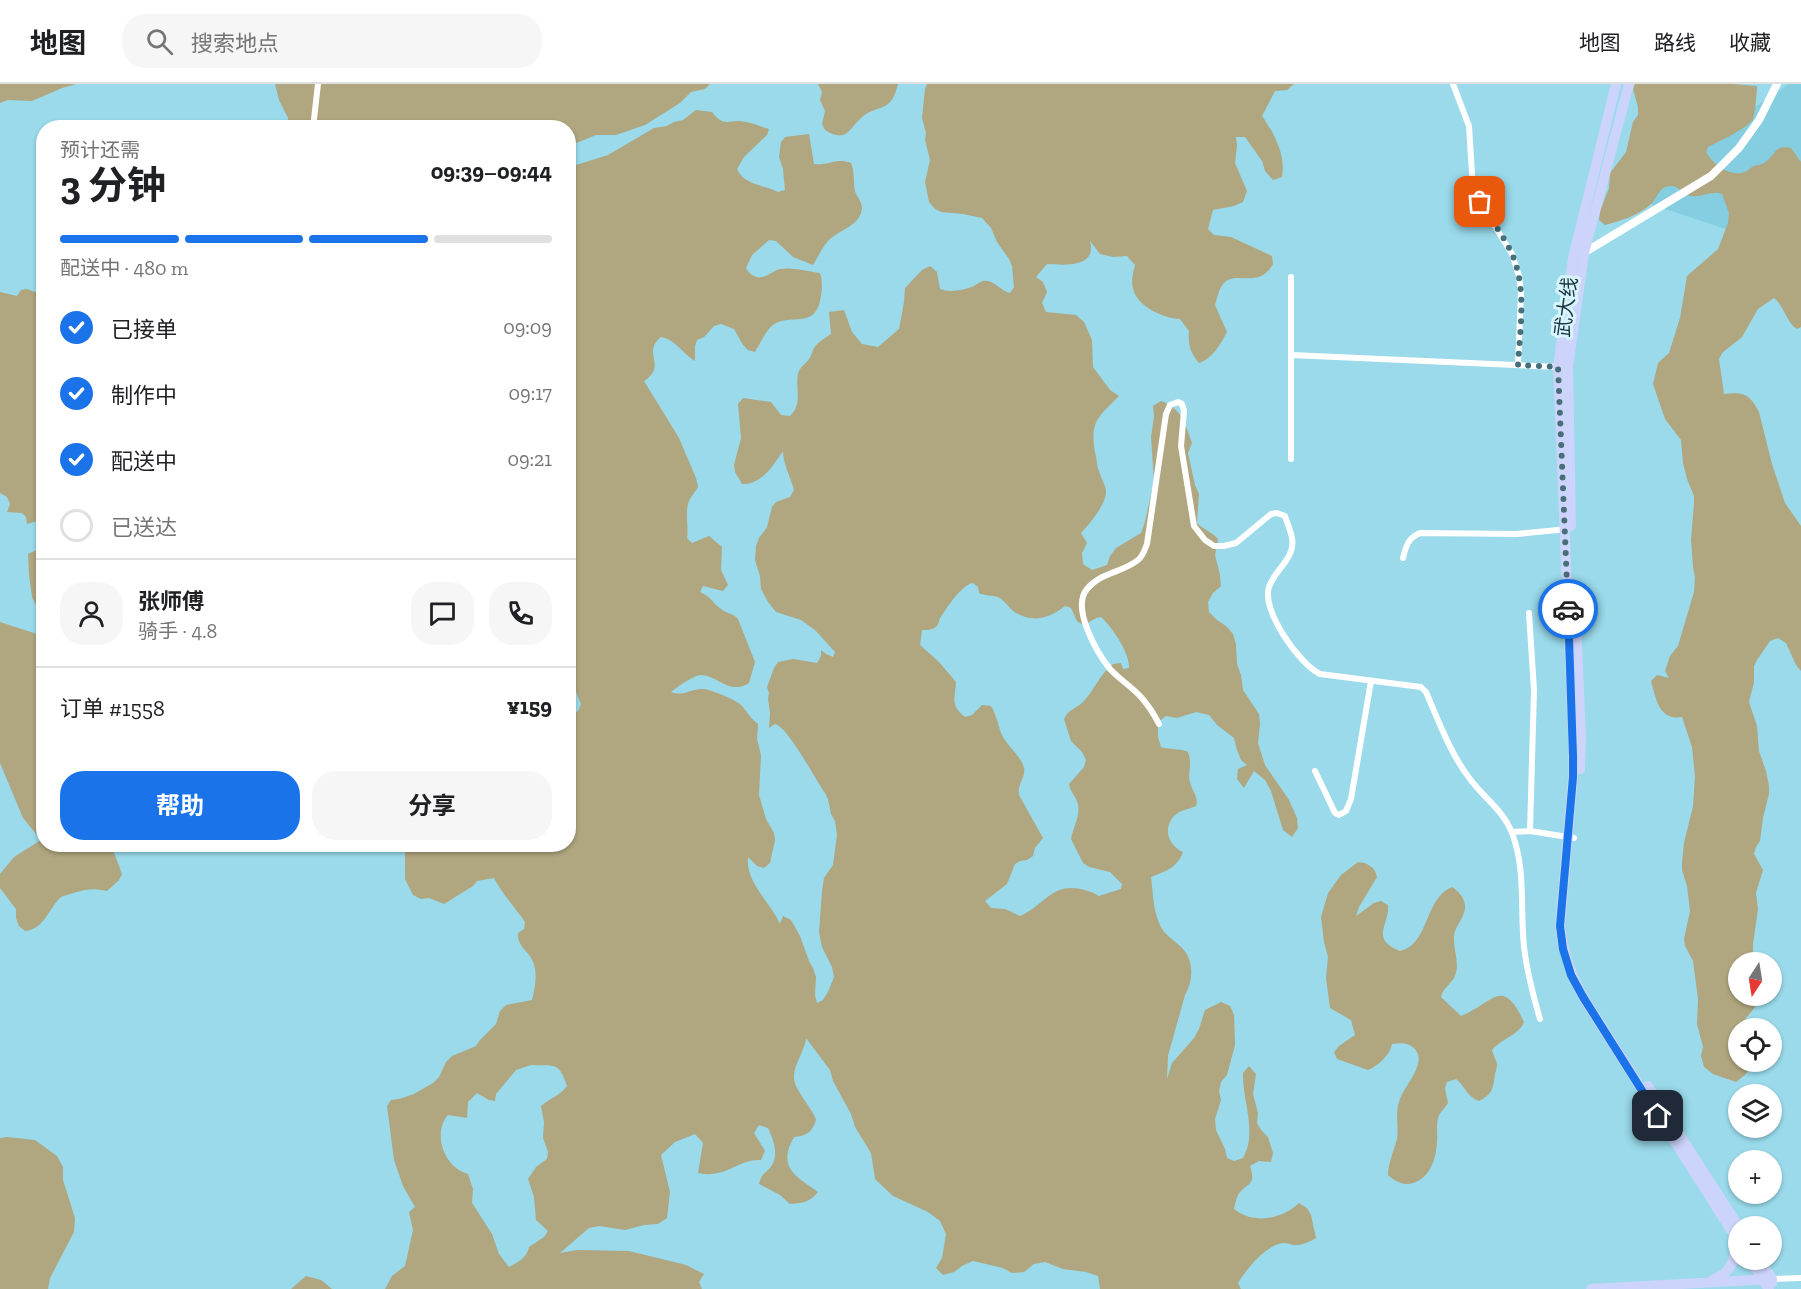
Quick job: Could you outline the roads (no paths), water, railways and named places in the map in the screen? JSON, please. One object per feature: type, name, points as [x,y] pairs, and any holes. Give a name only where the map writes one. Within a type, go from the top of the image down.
[{"type":"highway","name":"武大线","points":[[1617,84],[1573,258],[1563,367],[1574,736],[1571,837],[1560,926],[1563,949],[1571,975],[1583,997],[1728,1220]]},
{"type":"highway","name":"武大线","points":[[1563,367],[1584,253],[1629,84]]},
{"type":"highway","points":[[1705,1283],[1722,1276],[1728,1269]]},
{"type":"highway","points":[[1758,1270],[1769,1284]]},
{"type":"highway","points":[[1590,1289],[1705,1283],[1769,1284]]},
{"type":"street","points":[[314,120],[318,84]]},
{"type":"street","points":[[1453,84],[1469,126],[1473,189],[1512,254],[1519,276],[1521,293],[1518,365]]},
{"type":"street","points":[[1573,258],[1711,176],[1738,148],[1759,120],[1777,84]]},
{"type":"street","points":[[1291,277],[1291,459]]},
{"type":"street","points":[[1291,354],[1563,367]]},
{"type":"street","points":[[1159,724],[1142,697],[1110,668],[1100,653],[1090,637],[1082,603],[1085,591],[1100,577],[1125,568],[1140,559],[1147,544],[1166,414],[1174,402],[1182,404],[1184,411],[1181,446],[1194,526],[1204,540],[1214,546],[1236,543],[1271,514],[1277,513],[1285,516],[1292,537],[1293,550],[1275,575],[1269,587],[1268,597],[1278,627],[1301,659],[1320,674],[1421,687],[1426,692],[1455,758],[1500,812],[1512,832],[1517,848],[1522,887],[1524,945],[1530,982],[1540,1019]]},
{"type":"street","points":[[1403,558],[1407,543],[1413,536],[1420,533],[1517,534],[1568,529]]},
{"type":"street","points":[[1529,613],[1534,690],[1530,831]]},
{"type":"street","points":[[1315,771],[1335,813],[1339,815],[1346,811],[1351,799],[1371,681]]},
{"type":"street","points":[[1512,832],[1530,831],[1571,837]]},
{"type":"street","points":[[1769,1284],[1801,1278]]}]
